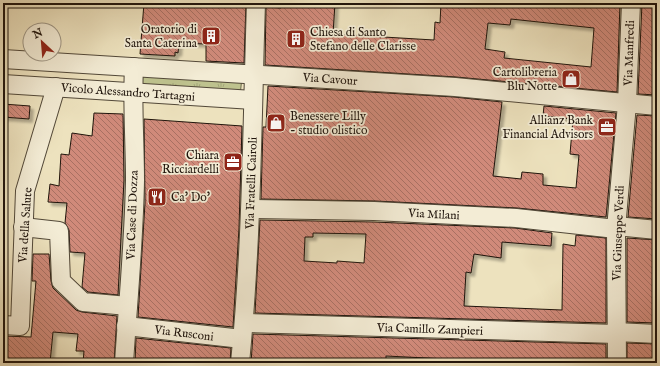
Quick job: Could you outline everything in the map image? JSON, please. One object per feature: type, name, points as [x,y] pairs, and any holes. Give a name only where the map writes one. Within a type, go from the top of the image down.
[{"type":"street","name":"Via Fratelli Cairoli","points":[[240,363],[251,209],[256,3]]},
{"type":"street","name":"Via Manfredi","points":[[627,104],[631,3]]},
{"type":"street","name":"Via Cavour","points":[[3,59],[455,87],[657,106]]},
{"type":"street","name":"Via Case di Dozza","points":[[124,363],[135,181],[132,92],[134,67]]},
{"type":"street","name":"Vicolo Alessandro Tartagni","points":[[3,84],[253,100]]},
{"type":"street","name":"Via della Salute","points":[[3,325],[20,326],[25,191],[56,87]]},
{"type":"street","name":"Via Giuseppe Verdi","points":[[617,363],[616,228],[627,104]]},
{"type":"street","name":"Via Milani","points":[[251,209],[374,211],[516,218],[616,228],[657,230]]},
{"type":"street","points":[[23,226],[59,231],[61,281],[83,302],[128,306]]},
{"type":"street","name":"Via Rusconi","points":[[126,326],[243,331]]},
{"type":"street","name":"Via Camillo Zampieri","points":[[243,331],[320,326],[657,334]]},
{"type":"green space","points":[[140,70],[242,77],[240,96],[139,90]]},
{"type":"building","name":"Oratorio di Santa Caterina","points":[[144,3],[246,3],[244,63],[206,61],[206,44],[179,43],[178,53],[175,52],[175,56],[140,54]]},
{"type":"building","points":[[281,3],[335,3],[333,34],[434,40],[435,22],[440,23],[441,3],[620,3],[617,92],[456,77],[265,65],[266,7],[281,8]],"holes":[[[511,19],[594,28],[591,67],[504,58],[505,52],[485,49],[488,23],[510,25]]]},
{"type":"building","points":[[642,3],[657,3],[657,95],[638,94]]},
{"type":"building","points":[[268,86],[454,97],[502,102],[493,176],[521,179],[522,172],[543,174],[543,185],[576,188],[579,155],[570,154],[573,119],[543,116],[544,106],[616,113],[606,217],[517,208],[375,201],[261,199],[263,127],[266,127]]},
{"type":"building","points":[[3,104],[30,106],[29,119],[3,117]]},
{"type":"building","points":[[94,113],[123,114],[124,180],[118,295],[88,292],[82,287],[85,253],[70,252],[69,230],[65,223],[67,203],[48,202],[50,184],[59,186],[61,154],[69,155],[72,133],[92,136]]},
{"type":"building","points":[[637,115],[657,116],[657,219],[628,217]]},
{"type":"building","points":[[144,119],[242,126],[239,228],[233,327],[138,317],[145,203]]},
{"type":"building","points":[[260,220],[374,222],[515,228],[552,233],[551,246],[502,242],[501,258],[474,254],[471,273],[466,272],[464,306],[562,310],[563,244],[575,246],[576,235],[606,238],[606,323],[255,313]],"holes":[[[313,233],[366,234],[364,263],[304,261],[305,237],[313,237]]]},
{"type":"building","points":[[627,238],[657,240],[657,323],[627,322]]},
{"type":"building","points":[[33,254],[49,254],[53,288],[76,310],[117,316],[114,363],[83,363],[84,351],[76,351],[78,334],[53,332],[50,363],[3,363],[3,336],[31,337],[36,281],[32,281]]},
{"type":"building","points":[[253,334],[606,344],[606,363],[491,363],[491,361],[459,361],[459,363],[447,363],[447,359],[386,356],[386,363],[330,363],[296,359],[297,363],[251,363]]},
{"type":"building","points":[[136,338],[231,348],[230,363],[135,363]]},
{"type":"building","points":[[627,343],[657,344],[657,363],[627,363]]},
{"type":"place","name":"Oratorio di Santa Caterina","points":[[211,36]]},
{"type":"place","name":"Chiesa di Santo Stefano delle Clarisse","points":[[296,39]]},
{"type":"place","name":"Cartolibreria Blu Notte","points":[[571,79]]},
{"type":"place","name":"Benessere Lilly - studio olistico","points":[[276,123]]},
{"type":"place","name":"Allianz Bank Financial Advisors","points":[[607,127]]},
{"type":"place","name":"Chiara Ricciardelli","points":[[233,162]]},
{"type":"place","name":"Ca' Do'","points":[[157,197]]}]
